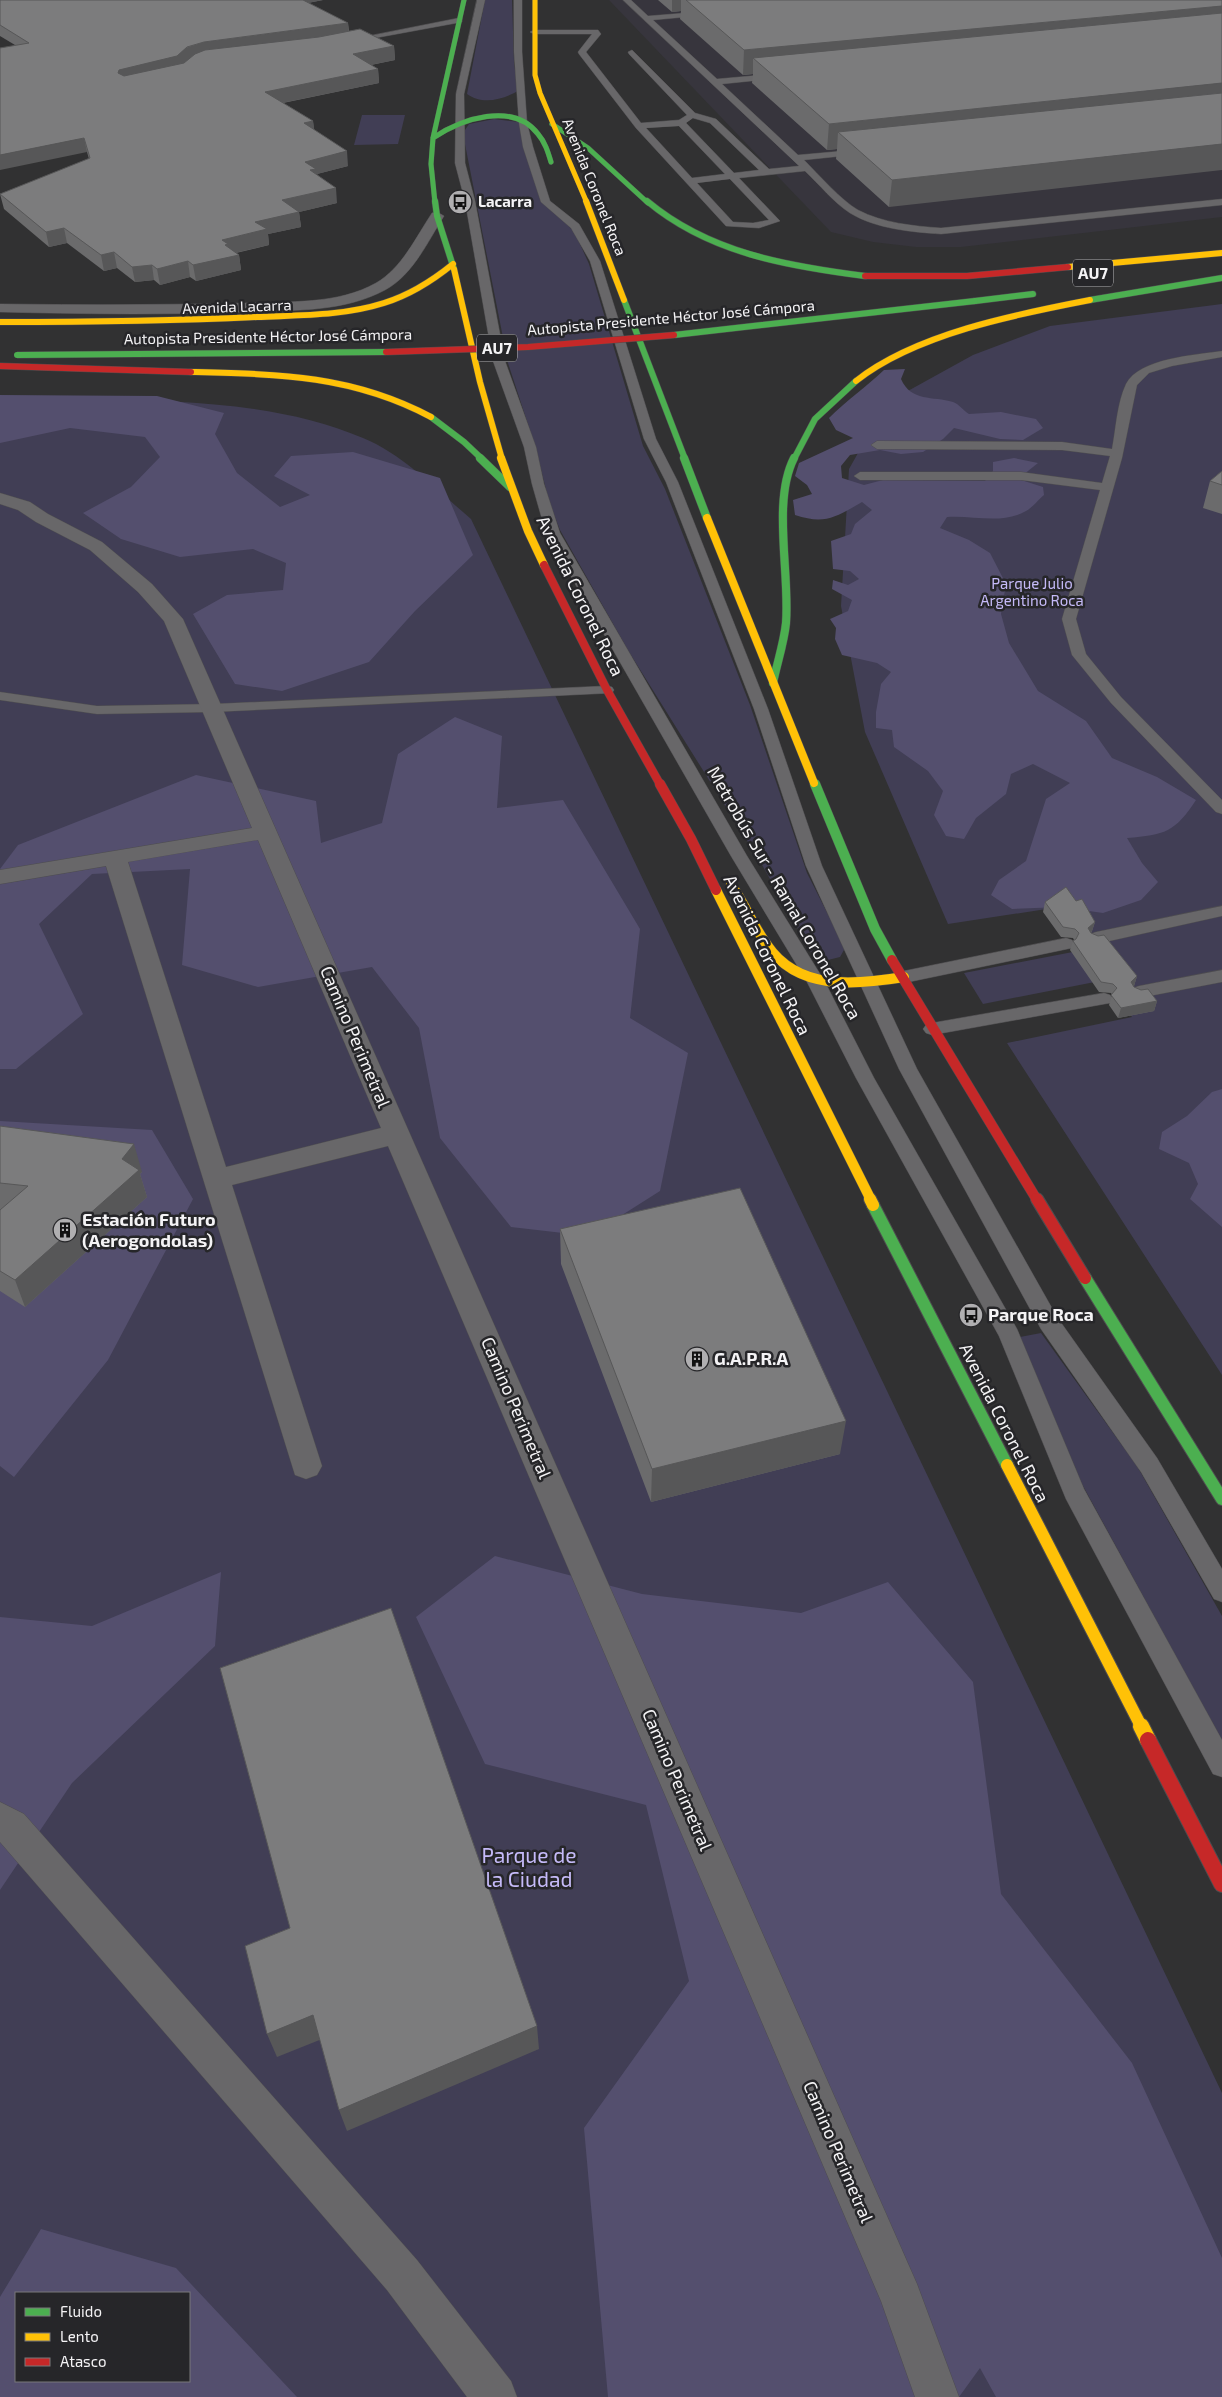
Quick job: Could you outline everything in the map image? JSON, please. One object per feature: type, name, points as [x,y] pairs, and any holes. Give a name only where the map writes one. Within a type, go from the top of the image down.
[{"type":"main road","name":"Avenida Coronel Roca","points":[[464,0],[433,138],[431,164],[437,216],[452,264],[469,339],[510,487],[531,540],[608,690],[691,839],[822,1106],[1222,1884]]},
{"type":"main road","name":"Avenida Coronel Roca","points":[[535,0],[536,75],[540,93],[591,213],[678,444],[773,683],[875,929],[932,1029],[1222,1500]]},
{"type":"main road","points":[[517,101],[540,93]]},
{"type":"main road","points":[[443,95],[465,102]]},
{"type":"main road","points":[[433,138],[459,122],[488,118],[523,123],[536,130],[556,173]]},
{"type":"main road","points":[[552,124],[591,150],[665,216],[684,228],[735,252],[807,269],[864,276],[966,276],[1222,255]]},
{"type":"main road","points":[[575,207],[591,213]]},
{"type":"main road","name":"AU7","points":[[983,286],[1222,255]]},
{"type":"main road","points":[[0,322],[202,320],[318,314],[361,308],[401,297],[427,284],[452,264]]},
{"type":"main road","name":"AU7","points":[[1113,284],[1222,271]]},
{"type":"main road","points":[[773,683],[787,624],[784,495],[788,471],[801,438],[824,408],[882,363],[946,334],[1016,312],[1222,278]]},
{"type":"main road","name":"Autopista Presidente Héctor José Cámpora","points":[[0,354],[364,352],[521,347],[693,334],[1044,292]]},
{"type":"main road","name":"Autopista Presidente Héctor José Cámpora","points":[[600,326],[646,322]]},
{"type":"main road","name":"Autopista Presidente Héctor José Cámpora","points":[[456,334],[504,332]]},
{"type":"main road","points":[[0,366],[302,377],[377,392],[412,406],[441,424],[482,458],[510,487]]},
{"type":"main road","points":[[691,839],[735,889],[768,949],[779,963],[796,974],[816,982],[869,983],[904,977]]},
{"type":"street","name":"Avenida Lacarra","points":[[0,308],[201,309],[268,307],[334,300],[380,287],[395,276],[437,216]]},
{"type":"street","name":"Camino Perimetral","points":[[0,498],[24,506],[42,518],[96,546],[145,588],[173,619],[902,2299],[938,2397]]},
{"type":"street","points":[[0,877],[267,832]]},
{"type":"street","points":[[115,858],[306,1466]]},
{"type":"street","points":[[216,1179],[397,1134]]},
{"type":"street","points":[[0,1820],[11,1827],[402,2275],[495,2397]]},
{"type":"lane","name":"Metrobús Sur - Ramal Coronel Roca","points":[[481,0],[465,102],[459,122],[460,163],[470,201],[499,361],[530,447],[538,484],[553,534],[739,856],[816,982],[865,1078],[1010,1335],[1074,1492],[1222,1765]]},
{"type":"lane","name":"Metrobús Sur - Ramal Coronel Roca","points":[[518,0],[517,101],[546,202],[575,226],[595,261],[650,439],[672,482],[757,700],[814,866],[908,1069],[1049,1323],[1149,1465],[1222,1591]]},
{"type":"lane","points":[[628,0],[853,211],[875,222],[913,229],[941,231],[977,229],[1222,202]]},
{"type":"lane","points":[[647,18],[715,12]]},
{"type":"lane","points":[[338,42],[459,20]]},
{"type":"lane","points":[[534,32],[596,32],[597,34],[582,52],[639,126],[689,181],[730,224],[742,227],[766,225],[775,221],[681,123]]},
{"type":"lane","points":[[632,52],[692,116],[713,121],[766,172]]},
{"type":"lane","points":[[714,82],[794,74]]},
{"type":"lane","points":[[639,126],[681,123],[692,116]]},
{"type":"lane","points":[[796,158],[875,150]]},
{"type":"lane","points":[[689,181],[806,168]]},
{"type":"lane","points":[[1222,354],[1170,363],[1145,371],[1132,384],[1117,453],[1069,619],[1079,655],[1116,700],[1222,809]]},
{"type":"lane","points":[[877,445],[1062,446],[1117,453]]},
{"type":"lane","points":[[860,476],[1021,476],[1107,487]]},
{"type":"lane","points":[[0,696],[97,710],[213,708],[608,690]]},
{"type":"lane","points":[[1096,938],[1222,911]]},
{"type":"lane","points":[[904,977],[1066,944]]},
{"type":"lane","points":[[1139,992],[1222,976]]},
{"type":"lane","points":[[932,1029],[1104,999]]},
{"type":"shaded area","points":[[609,0],[1222,0],[1222,217],[961,247],[916,247],[873,242],[831,232]]},
{"type":"shaded area","points":[[905,369],[901,379],[905,386],[917,395],[953,402],[969,414],[1001,412],[1036,419],[1043,428],[1023,440],[1000,439],[954,428],[943,439],[923,452],[901,454],[880,450],[850,455],[841,466],[842,478],[864,485],[883,480],[985,481],[993,471],[993,462],[1014,458],[1038,463],[1018,479],[1043,487],[1044,495],[1028,510],[1007,518],[997,519],[947,517],[940,528],[969,540],[990,553],[1006,584],[1001,614],[1009,643],[1038,691],[1086,721],[1112,758],[1157,777],[1196,800],[1182,819],[1168,830],[1151,835],[1127,838],[1142,863],[1158,882],[1141,900],[1103,913],[1061,907],[1012,909],[991,895],[999,880],[1026,861],[1046,799],[1070,783],[1033,764],[1011,774],[1006,794],[976,818],[964,839],[946,836],[934,815],[943,791],[928,771],[894,747],[892,730],[876,728],[876,712],[881,684],[891,672],[877,663],[842,655],[835,639],[836,628],[830,619],[848,611],[852,600],[832,589],[833,580],[848,585],[859,579],[850,571],[833,569],[831,541],[851,534],[855,524],[872,510],[862,502],[830,518],[814,519],[795,515],[793,500],[812,494],[807,485],[795,476],[799,463],[853,438],[836,430],[829,418],[884,370]]},
{"type":"shaded area","points":[[0,395],[157,396],[224,413],[215,434],[237,473],[280,507],[310,495],[274,476],[291,456],[353,452],[440,478],[473,555],[415,611],[369,662],[282,691],[235,684],[193,614],[227,595],[283,590],[286,563],[253,549],[180,557],[121,539],[83,513],[131,487],[160,457],[145,437],[70,428],[0,443]]},
{"type":"shaded area","points":[[455,717],[502,736],[497,808],[563,800],[640,929],[630,1018],[688,1053],[660,1191],[589,1236],[511,1227],[440,1138],[419,1028],[372,967],[258,987],[182,965],[190,869],[92,874],[39,924],[83,1014],[16,1069],[0,1069],[0,869],[18,845],[196,775],[316,801],[321,843],[382,823],[398,754]]},
{"type":"shaded area","points":[[1222,1089],[1222,1227],[1190,1199],[1198,1184],[1189,1163],[1159,1149],[1162,1132],[1187,1116],[1212,1092]]},
{"type":"shaded area","points":[[0,1121],[152,1130],[193,1199],[108,1360],[14,1477],[0,1466]]},
{"type":"shaded area","points":[[495,1556],[642,1594],[801,1613],[888,1582],[973,1682],[1001,1894],[1132,2063],[1222,2258],[1222,2397],[996,2397],[980,2368],[959,2397],[608,2397],[584,2128],[689,1981],[646,1805],[485,1764],[416,1617]]},
{"type":"shaded area","points":[[221,1572],[215,1646],[72,1783],[0,1890],[0,1617],[92,1626]]},
{"type":"shaded area","points":[[41,2229],[176,2268],[297,2397],[0,2397],[0,2297]]},
{"type":"green space","points":[[485,0],[512,0],[514,63],[518,91],[492,100],[479,99],[467,94]]},
{"type":"green space","points":[[362,115],[405,115],[398,144],[354,145]]},
{"type":"green space","points":[[494,119],[519,122],[553,208],[575,233],[589,264],[643,446],[665,489],[750,705],[807,873],[845,948],[840,957],[824,961],[813,956],[761,863],[629,652],[560,530],[549,502],[536,449],[508,363],[464,139],[465,130],[469,124]]},
{"type":"green space","name":"Parque Julio Argentino Roca","points":[[1222,304],[1222,1375],[1007,1043],[1132,1017],[1105,980],[983,1004],[964,973],[1083,950],[1053,908],[948,924],[865,732],[841,606],[849,469],[871,430],[906,392],[973,355],[1050,326]]},
{"type":"green space","name":"Parque de la Ciudad","points":[[0,400],[185,402],[277,413],[321,423],[378,445],[406,463],[471,519],[1222,2093],[1222,2397],[0,2397]]},
{"type":"green space","points":[[1041,1333],[1137,1466],[1222,1616],[1222,1741],[1082,1484],[1020,1337]]},
{"type":"building","points":[[0,0],[303,0],[348,23],[204,42],[187,47],[177,56],[119,70],[118,73],[124,76],[184,63],[195,54],[205,50],[319,37],[360,29],[394,46],[353,54],[378,69],[265,92],[313,121],[304,123],[347,151],[305,162],[316,169],[310,170],[336,188],[282,200],[299,212],[255,222],[267,229],[222,240],[228,244],[225,245],[239,255],[193,265],[188,261],[157,269],[152,265],[132,267],[114,252],[101,255],[64,228],[46,232],[0,194],[90,158],[84,138],[0,155],[0,48],[29,43],[0,25]]},
{"type":"building","points":[[686,0],[1222,0],[1222,6],[744,50]]},
{"type":"building","points":[[1222,13],[1222,83],[829,124],[753,58]]},
{"type":"building","points":[[1222,93],[1222,144],[892,180],[838,132]]},
{"type":"building","points":[[1222,471],[1222,485],[1210,481]]},
{"type":"building","points":[[1066,887],[1076,901],[1082,899],[1095,922],[1088,928],[1091,933],[1098,936],[1104,935],[1137,976],[1131,982],[1134,987],[1141,990],[1148,989],[1157,1001],[1121,1008],[1111,995],[1117,988],[1113,984],[1101,982],[1073,941],[1079,933],[1075,929],[1063,927],[1045,902]]},
{"type":"building","name":"Estación Futuro (Aerogondolas)","points":[[0,1126],[134,1144],[122,1159],[139,1170],[15,1280],[0,1271],[0,1210],[28,1186],[0,1183]]},
{"type":"building","name":"G.A.P.R.A","points":[[740,1188],[846,1421],[652,1469],[560,1229]]},
{"type":"building","points":[[391,1608],[537,2026],[339,2110],[313,2015],[267,2034],[245,1946],[290,1928],[220,1668]]},
{"type":"traffic: fast","points":[[454,269],[437,216],[431,164],[433,138],[464,0]]},
{"type":"traffic: fast","points":[[433,138],[456,125],[470,120],[484,117],[511,117],[524,122],[535,130],[543,141],[551,162]]},
{"type":"traffic: fast","points":[[552,124],[588,148],[657,210],[689,231],[737,251],[762,258],[813,269],[865,276]]},
{"type":"traffic: fast","points":[[1090,300],[1222,278]]},
{"type":"traffic: fast","points":[[975,301],[1033,294]]},
{"type":"traffic: fast","points":[[624,300],[707,518]]},
{"type":"traffic: fast","points":[[674,335],[975,301]]},
{"type":"traffic: fast","points":[[17,355],[386,352]]},
{"type":"traffic: fast","points":[[773,683],[786,624],[787,587],[783,506],[788,470],[815,419],[856,381]]},
{"type":"traffic: fast","points":[[431,417],[464,442],[510,487]]},
{"type":"traffic: fast","points":[[814,783],[875,929],[892,960]]},
{"type":"traffic: fast","points":[[873,1205],[1007,1465]]},
{"type":"traffic: fast","points":[[1085,1278],[1222,1499]]},
{"type":"traffic: slow","points":[[535,0],[535,75],[540,93],[591,213],[624,300]]},
{"type":"traffic: slow","points":[[1068,267],[1222,253]]},
{"type":"traffic: slow","points":[[0,322],[193,320],[337,313],[369,307],[403,296],[429,282],[453,264]]},
{"type":"traffic: slow","points":[[454,269],[480,382],[501,458],[528,531],[544,565]]},
{"type":"traffic: slow","points":[[856,381],[909,351],[959,331],[1011,316],[1090,300]]},
{"type":"traffic: slow","points":[[191,372],[284,376],[345,384],[375,392],[404,403],[431,417]]},
{"type":"traffic: slow","points":[[707,518],[814,783]]},
{"type":"traffic: slow","points":[[731,885],[768,947],[781,962],[796,972],[812,979],[848,983],[904,977]]},
{"type":"traffic: slow","points":[[716,890],[873,1205]]},
{"type":"traffic: slow","points":[[1007,1465],[1148,1740]]},
{"type":"traffic: jam","points":[[865,276],[967,276],[1068,267]]},
{"type":"traffic: jam","points":[[386,352],[528,347],[674,335]]},
{"type":"traffic: jam","points":[[0,366],[191,372]]},
{"type":"traffic: jam","points":[[544,565],[607,690],[691,839],[716,890]]},
{"type":"traffic: jam","points":[[892,960],[932,1029],[1085,1278]]},
{"type":"traffic: jam","points":[[1148,1740],[1222,1884]]},
{"type":"place","name":"Lacarra","points":[[460,202]]},
{"type":"place","name":"Estación Futuro (Aerogondolas)","points":[[65,1230]]},
{"type":"place","name":"Parque Roca","points":[[971,1315]]},
{"type":"place","name":"G.A.P.R.A","points":[[697,1359]]}]
